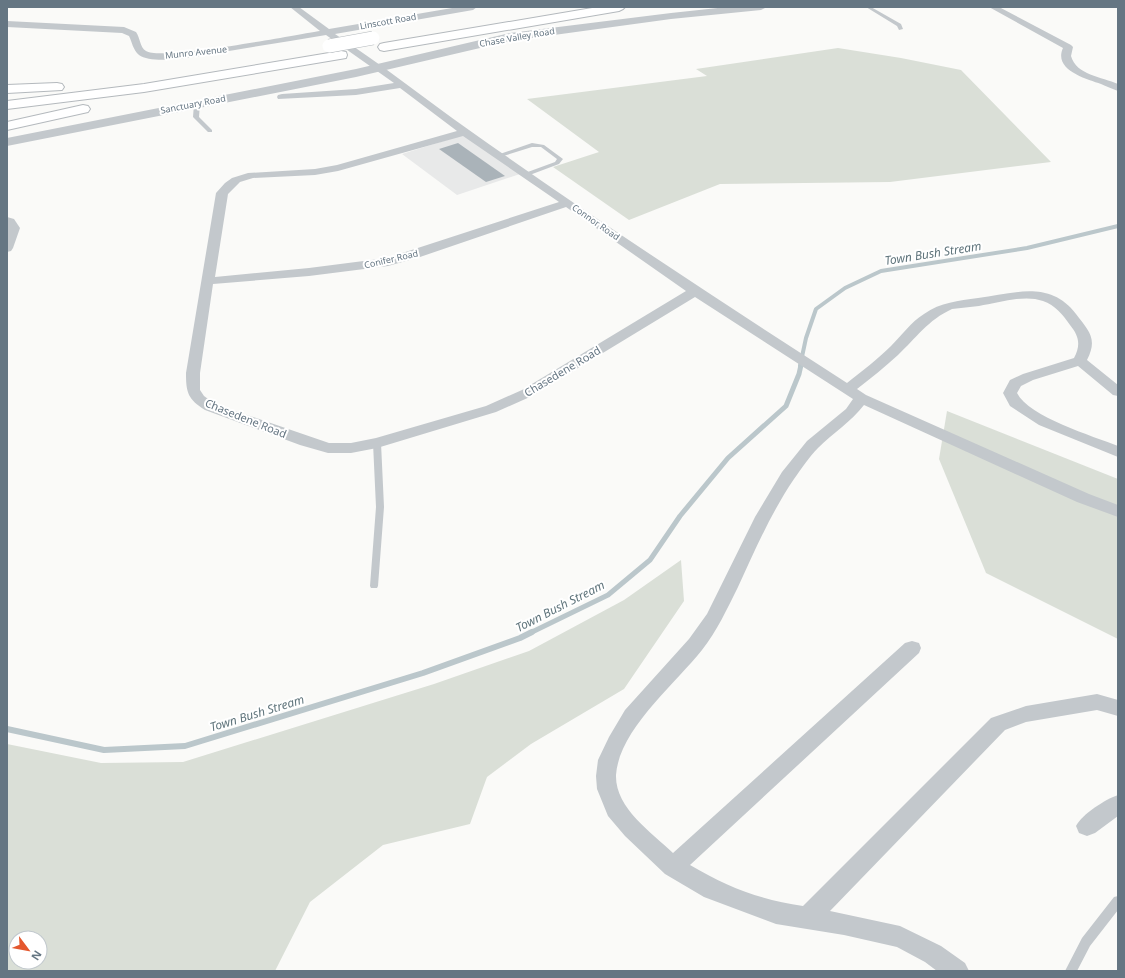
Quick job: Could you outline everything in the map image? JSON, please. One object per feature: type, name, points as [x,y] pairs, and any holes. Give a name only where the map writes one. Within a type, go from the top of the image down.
[{"type":"highway","points":[[167,71],[329,46],[558,7]]},
{"type":"highway","points":[[7,126],[341,55],[619,7]]},
{"type":"highway","points":[[7,105],[144,88],[316,60]]},
{"type":"highway","points":[[7,93],[97,81]]},
{"type":"highway","points":[[7,89],[58,87]]},
{"type":"street","points":[[294,7],[326,32],[380,68]]},
{"type":"street","name":"Linscott Road","points":[[326,32],[473,7]]},
{"type":"street","name":"Chase Valley Road","points":[[380,68],[458,48],[528,34],[671,16],[761,7]]},
{"type":"street","points":[[993,7],[1068,47],[1065,55],[1068,63],[1075,70],[1118,88]]},
{"type":"street","name":"Munro Avenue","points":[[7,24],[124,30],[133,34],[141,52],[150,56],[202,52],[326,32]]},
{"type":"street","name":"Connor Road","points":[[380,68],[465,132],[500,155],[568,204],[695,291],[854,394],[1083,498],[1118,511]]},
{"type":"street","name":"Sanctuary Road","points":[[7,142],[380,68]]},
{"type":"street","points":[[282,97],[356,92],[401,85]]},
{"type":"street","name":"Chasedene Road","points":[[465,132],[338,168],[315,172],[252,176],[236,180],[229,185],[222,193],[207,280],[194,373],[193,390],[198,399],[210,407],[328,448],[351,448],[377,443],[491,409],[527,393],[695,291]]},
{"type":"street","name":"Conifer Road","points":[[207,280],[316,271],[388,262],[568,204]]},
{"type":"street","points":[[7,221],[10,222],[14,228],[7,248]]},
{"type":"street","points":[[957,971],[932,954],[900,937],[844,924],[776,913],[712,890],[673,867],[615,809],[607,789],[608,760],[616,742],[632,716],[696,644],[714,618],[763,517],[788,476],[812,445],[851,412],[854,394],[921,323],[934,313],[948,306],[1027,295],[1037,295],[1053,300],[1064,307],[1080,327],[1085,337],[1087,344],[1086,351],[1080,362],[1028,377],[1015,383],[1010,393],[1015,403],[1026,412],[1044,422],[1118,452]]},
{"type":"street","points":[[1080,362],[1118,392]]},
{"type":"street","points":[[673,867],[912,648]]},
{"type":"street","points":[[806,919],[998,724],[1026,714],[1097,702],[1118,708]]},
{"type":"street","points":[[1087,826],[1118,804]]},
{"type":"lane","points":[[868,7],[899,25],[901,28]]},
{"type":"lane","points":[[197,104],[196,117],[210,131]]},
{"type":"lane","points":[[500,155],[532,145],[538,145],[560,160],[557,164],[527,174]]},
{"type":"lane","points":[[374,586],[380,507],[377,443]]},
{"type":"lane","points":[[1070,971],[1086,942],[1118,901]]},
{"type":"shaded area","points":[[838,48],[901,58],[961,70],[1051,162],[890,182],[720,184],[629,220],[553,167],[599,152],[527,99],[707,76],[696,69]]},
{"type":"shaded area","points":[[463,135],[520,174],[457,195],[402,154]]},
{"type":"shaded area","points":[[947,411],[1118,479],[1118,639],[986,573],[939,459]]},
{"type":"shaded area","points":[[681,560],[684,601],[624,689],[531,744],[487,777],[470,824],[383,845],[310,902],[275,971],[7,971],[7,744],[101,763],[183,762],[434,684],[529,651],[624,600]]},
{"type":"building","points":[[458,143],[505,176],[486,182],[439,149]]},
{"type":"waterway","name":"Town Bush Stream","points":[[800,366],[806,338],[816,309],[845,288],[881,271],[1027,248],[1118,226]]},
{"type":"waterway","name":"Town Bush Stream","points":[[530,633],[608,595],[650,560],[680,516],[728,458],[786,406],[799,374],[801,365]]},
{"type":"waterway","name":"Town Bush Stream","points":[[7,729],[104,750],[185,746],[423,673],[530,633]]}]
